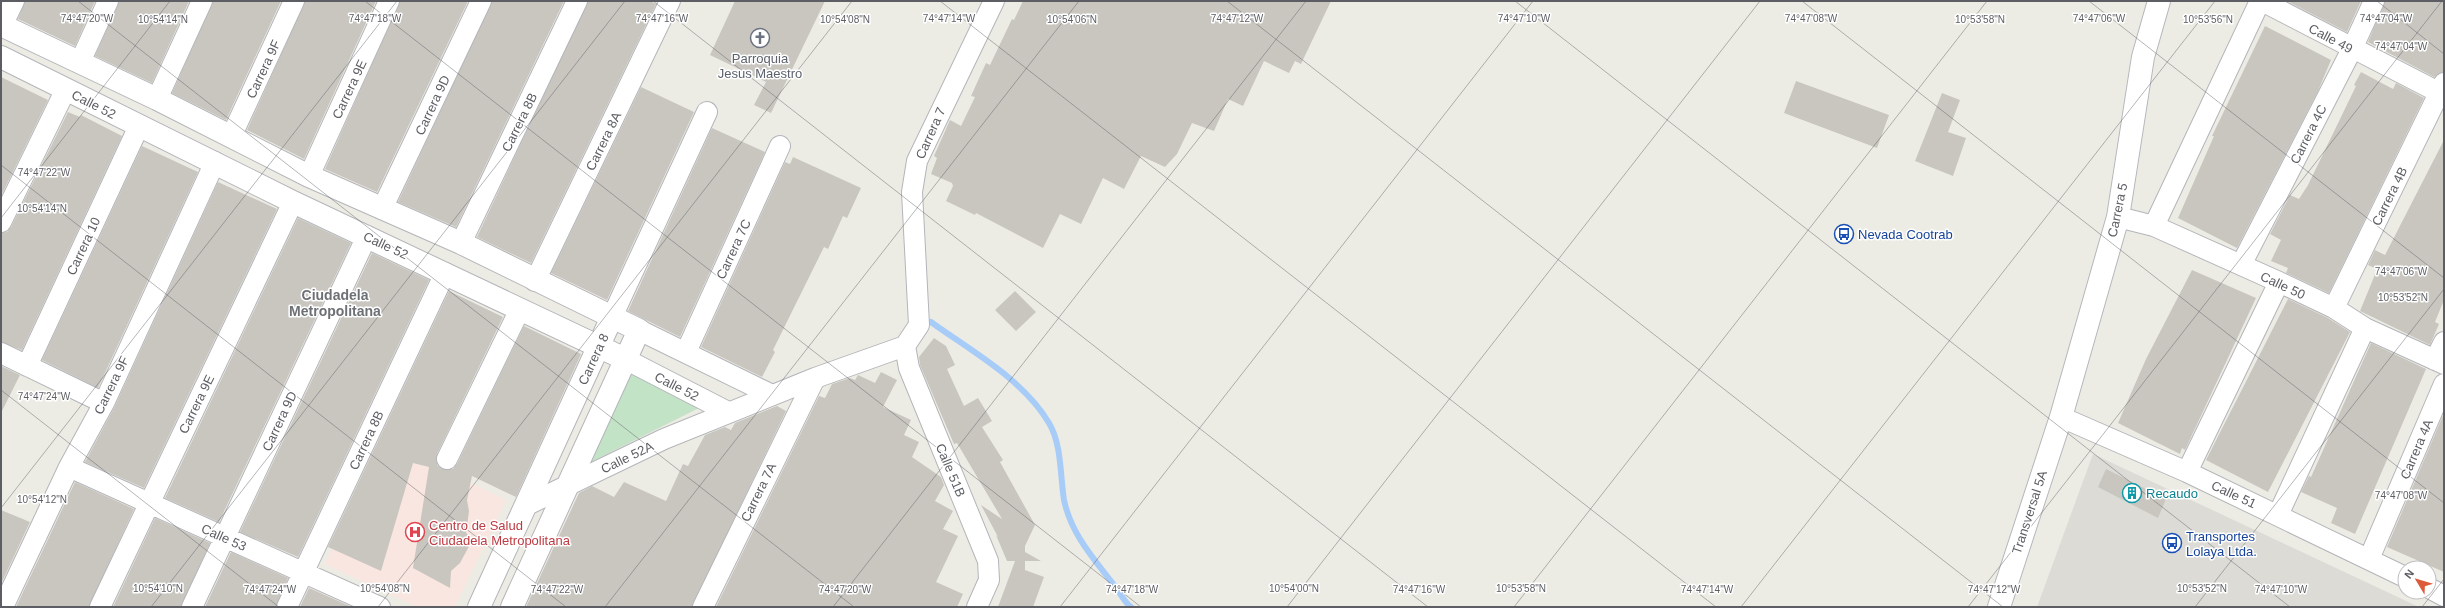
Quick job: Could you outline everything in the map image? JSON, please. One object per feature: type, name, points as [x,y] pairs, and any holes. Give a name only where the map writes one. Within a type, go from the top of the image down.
[{"type":"street","points":[[14,1],[2,25],[157,99],[310,176],[461,243],[535,281],[686,352],[772,395]]},
{"type":"street","points":[[80,62],[108,1]]},
{"type":"street","points":[[157,99],[202,1]]},
{"type":"street","name":"Carrera 9F","points":[[231,137],[294,1]]},
{"type":"street","name":"Carrera 9E","points":[[310,176],[389,1]]},
{"type":"street","name":"Carrera 9D","points":[[382,209],[481,1]]},
{"type":"street","name":"Carrera 8B","points":[[461,243],[577,1]]},
{"type":"street","name":"Carrera 8A","points":[[535,281],[670,1]]},
{"type":"street","name":"Carrera 7","points":[[905,346],[919,325],[912,192],[917,160],[994,1]]},
{"type":"street","name":"Carrera 5","points":[[2061,417],[2118,217],[2143,58],[2159,1]]},
{"type":"street","points":[[2154,226],[2261,1]]},
{"type":"street","name":"Calle 49","points":[[2261,1],[2352,49],[2442,90]]},
{"type":"street","name":"Carrera 4C","points":[[2241,265],[2352,49],[2374,1]]},
{"type":"street","name":"Calle 52","points":[[1,57],[293,202],[625,359],[728,412]]},
{"type":"street","points":[[1,222],[66,89]]},
{"type":"street","name":"Carrera 4B","points":[[2334,308],[2442,90]]},
{"type":"street","name":"Carrera 8","points":[[478,607],[527,506],[612,317],[707,112]]},
{"type":"street","name":"Carrera 10","points":[[27,366],[139,126]]},
{"type":"street","name":"Carrera 7C","points":[[686,352],[780,146]]},
{"type":"street","name":"Carrera 9F","points":[[3,607],[68,467],[104,403],[215,162]]},
{"type":"street","name":"Carrera 9E","points":[[100,607],[293,202]]},
{"type":"street","name":"Calle 50","points":[[2118,217],[2154,226],[2279,282],[2334,308],[2365,328],[2440,362]]},
{"type":"street","name":"Carrera 9D","points":[[192,607],[367,236]]},
{"type":"street","name":"Carrera 8B","points":[[286,607],[444,273]]},
{"type":"street","points":[[2187,472],[2279,282]]},
{"type":"street","points":[[447,459],[520,309]]},
{"type":"street","points":[[2278,515],[2365,328]]},
{"type":"street","points":[[512,607],[566,486],[639,330]]},
{"type":"street","points":[[2440,362],[2444,342]]},
{"type":"street","points":[[728,412],[815,378],[905,346]]},
{"type":"street","name":"Calle 51B","points":[[905,346],[909,368],[988,561],[989,580],[980,601]]},
{"type":"street","points":[[1,353],[104,403]]},
{"type":"street","name":"Carrera 7A","points":[[702,607],[815,378]]},
{"type":"street","name":"Carrera 4A","points":[[2369,559],[2444,384]]},
{"type":"street","name":"Calle 52A","points":[[527,506],[664,439],[728,412]]},
{"type":"street","name":"Calle 51","points":[[2061,417],[2187,472],[2397,572]]},
{"type":"street","name":"Transversal 5A","points":[[1999,607],[2061,417]]},
{"type":"street","name":"Calle 53","points":[[68,467],[149,502],[380,607]]},
{"type":"shaded area","name":"Centro de Salud Ciudadela Metropolitana","points":[[383,440],[506,500],[455,607],[417,607],[325,564]]},
{"type":"shaded area","name":"Transportes Lolaya Ltda.","points":[[2093,454],[2397,597],[2397,600],[2404,600],[2419,607],[2037,607]]},
{"type":"green space","points":[[628,365],[707,404],[583,466]]},
{"type":"building","points":[[25,1],[95,1],[75,46],[18,19]]},
{"type":"building","points":[[119,1],[189,1],[152,83],[95,56]]},
{"type":"building","points":[[213,1],[281,1],[226,120],[172,93]]},
{"type":"building","points":[[305,1],[376,1],[304,159],[247,130]]},
{"type":"building","points":[[400,1],[468,1],[377,192],[325,169]]},
{"type":"building","points":[[492,1],[564,1],[456,227],[398,202]]},
{"type":"building","points":[[588,1],[650,1],[656,4],[531,263],[477,237]]},
{"type":"building","points":[[735,1],[825,1],[771,113],[754,105],[766,82],[710,55]]},
{"type":"building","points":[[1023,1],[1331,1],[1301,64],[1295,61],[1289,73],[1264,61],[1243,106],[1228,99],[1214,131],[1192,123],[1177,154],[1165,167],[1141,156],[1124,189],[1103,178],[1081,224],[1060,214],[1043,248],[976,213],[975,215],[946,201],[953,186],[952,183],[931,174],[937,158],[934,156],[950,120],[961,126],[975,97],[971,96],[986,63],[990,65],[1012,19],[1014,20]]},
{"type":"building","points":[[2287,1],[2361,1],[2347,32]]},
{"type":"building","points":[[2385,1],[2444,1],[2444,72],[2434,77],[2368,42]]},
{"type":"building","points":[[2265,26],[2331,60],[2318,91],[2237,248],[2178,218],[2214,136],[2212,136]]},
{"type":"building","points":[[2361,72],[2393,89],[2396,83],[2424,98],[2329,293],[2286,273],[2288,268],[2271,261],[2281,240],[2270,234],[2290,195],[2299,199],[2308,185],[2356,86],[2354,85]]},
{"type":"building","points":[[1,77],[48,100],[1,196]]},
{"type":"building","points":[[1796,81],[1889,115],[1877,148],[1784,113]]},
{"type":"building","points":[[641,87],[694,112],[607,300],[551,273]]},
{"type":"building","points":[[1942,93],[1960,100],[1948,132],[1966,138],[1953,176],[1915,161]]},
{"type":"building","points":[[68,112],[80,117],[81,115],[122,136],[22,350],[1,342],[1,233],[7,232],[11,227]]},
{"type":"building","points":[[712,128],[765,152],[680,337],[628,311]]},
{"type":"building","points":[[2444,140],[2444,300],[2435,322],[2439,324],[2430,345],[2360,311],[2377,269],[2368,265],[2375,250],[2385,255]]},
{"type":"building","points":[[142,146],[198,172],[98,388],[42,360]]},
{"type":"building","points":[[793,157],[861,188],[847,218],[843,216],[828,249],[824,247],[773,350],[775,352],[762,377],[701,347],[785,162],[790,164]]},
{"type":"building","points":[[218,182],[277,209],[144,488],[85,462],[114,408]]},
{"type":"building","points":[[298,218],[351,243],[219,522],[165,498]]},
{"type":"building","points":[[372,253],[429,280],[298,557],[240,532]]},
{"type":"building","points":[[2192,270],[2256,298],[2185,450],[2182,448],[2180,454],[2118,423],[2146,359]]},
{"type":"building","points":[[449,291],[503,317],[437,454],[437,465],[442,469],[453,469],[457,464],[524,326],[581,354],[516,497],[472,476],[467,500],[469,511],[466,533],[473,539],[460,563],[451,571],[450,588],[413,568],[429,467],[413,463],[381,571],[328,547]]},
{"type":"building","points":[[1015,291],[1036,312],[1016,331],[995,310]]},
{"type":"building","points":[[2288,299],[2328,318],[2350,332],[2268,492],[2206,460]]},
{"type":"building","points":[[934,338],[946,346],[955,365],[947,369],[964,406],[978,398],[992,421],[982,427],[1003,460],[1000,462],[1035,525],[1025,546],[1025,552],[1041,561],[1025,561],[1025,570],[1044,577],[1033,607],[998,607],[1015,561],[1007,561],[996,535],[998,537],[981,505],[1002,519],[957,443],[954,444],[920,365],[919,357]]},
{"type":"building","points":[[2371,343],[2426,369],[2355,534],[2331,523],[2337,508],[2301,492],[2309,476],[2311,477]]},
{"type":"building","points":[[1,366],[20,375],[1,413]]},
{"type":"building","points":[[881,372],[897,380],[883,407],[911,420],[904,435],[919,442],[912,457],[941,477],[944,485],[935,501],[953,511],[943,529],[958,536],[936,582],[963,594],[957,607],[716,607],[819,396],[825,398],[832,384],[850,378],[855,380],[858,375],[875,383]]},
{"type":"building","points":[[777,406],[786,411],[692,607],[526,607],[579,493],[592,486],[614,497],[624,482],[666,501],[683,464],[688,466],[705,435],[725,427],[731,430],[735,423]]},
{"type":"building","points":[[2444,413],[2444,572],[2437,569],[2437,560],[2417,560],[2387,547]]},
{"type":"building","name":"Recaudo","points":[[2106,469],[2166,499],[2158,518],[2098,487]]},
{"type":"building","points":[[75,482],[134,509],[89,607],[16,607]]},
{"type":"building","points":[[1,510],[30,522],[1,584]]},
{"type":"building","points":[[155,518],[210,543],[181,607],[113,607]]},
{"type":"building","points":[[231,552],[288,578],[276,607],[205,607]]},
{"type":"building","points":[[309,588],[352,607],[300,607]]},
{"type":"waterway","points":[[931,322],[1011,379],[1038,407],[1049,423],[1056,441],[1060,461],[1064,500],[1072,524],[1091,556],[1131,607]]},
{"type":"place","name":"Parroquia Jesus Maestro","points":[[760,38]]},
{"type":"place","name":"Nevada Cootrab","points":[[1844,234]]},
{"type":"place","name":"Recaudo","points":[[2132,493]]},
{"type":"place","name":"Centro de Salud Ciudadela Metropolitana","points":[[415,532]]},
{"type":"place","name":"Transportes Lolaya Ltda.","points":[[2172,543]]},
{"type":"district","name":"Ciudadela Metropolitana","points":[[335,304]]}]
